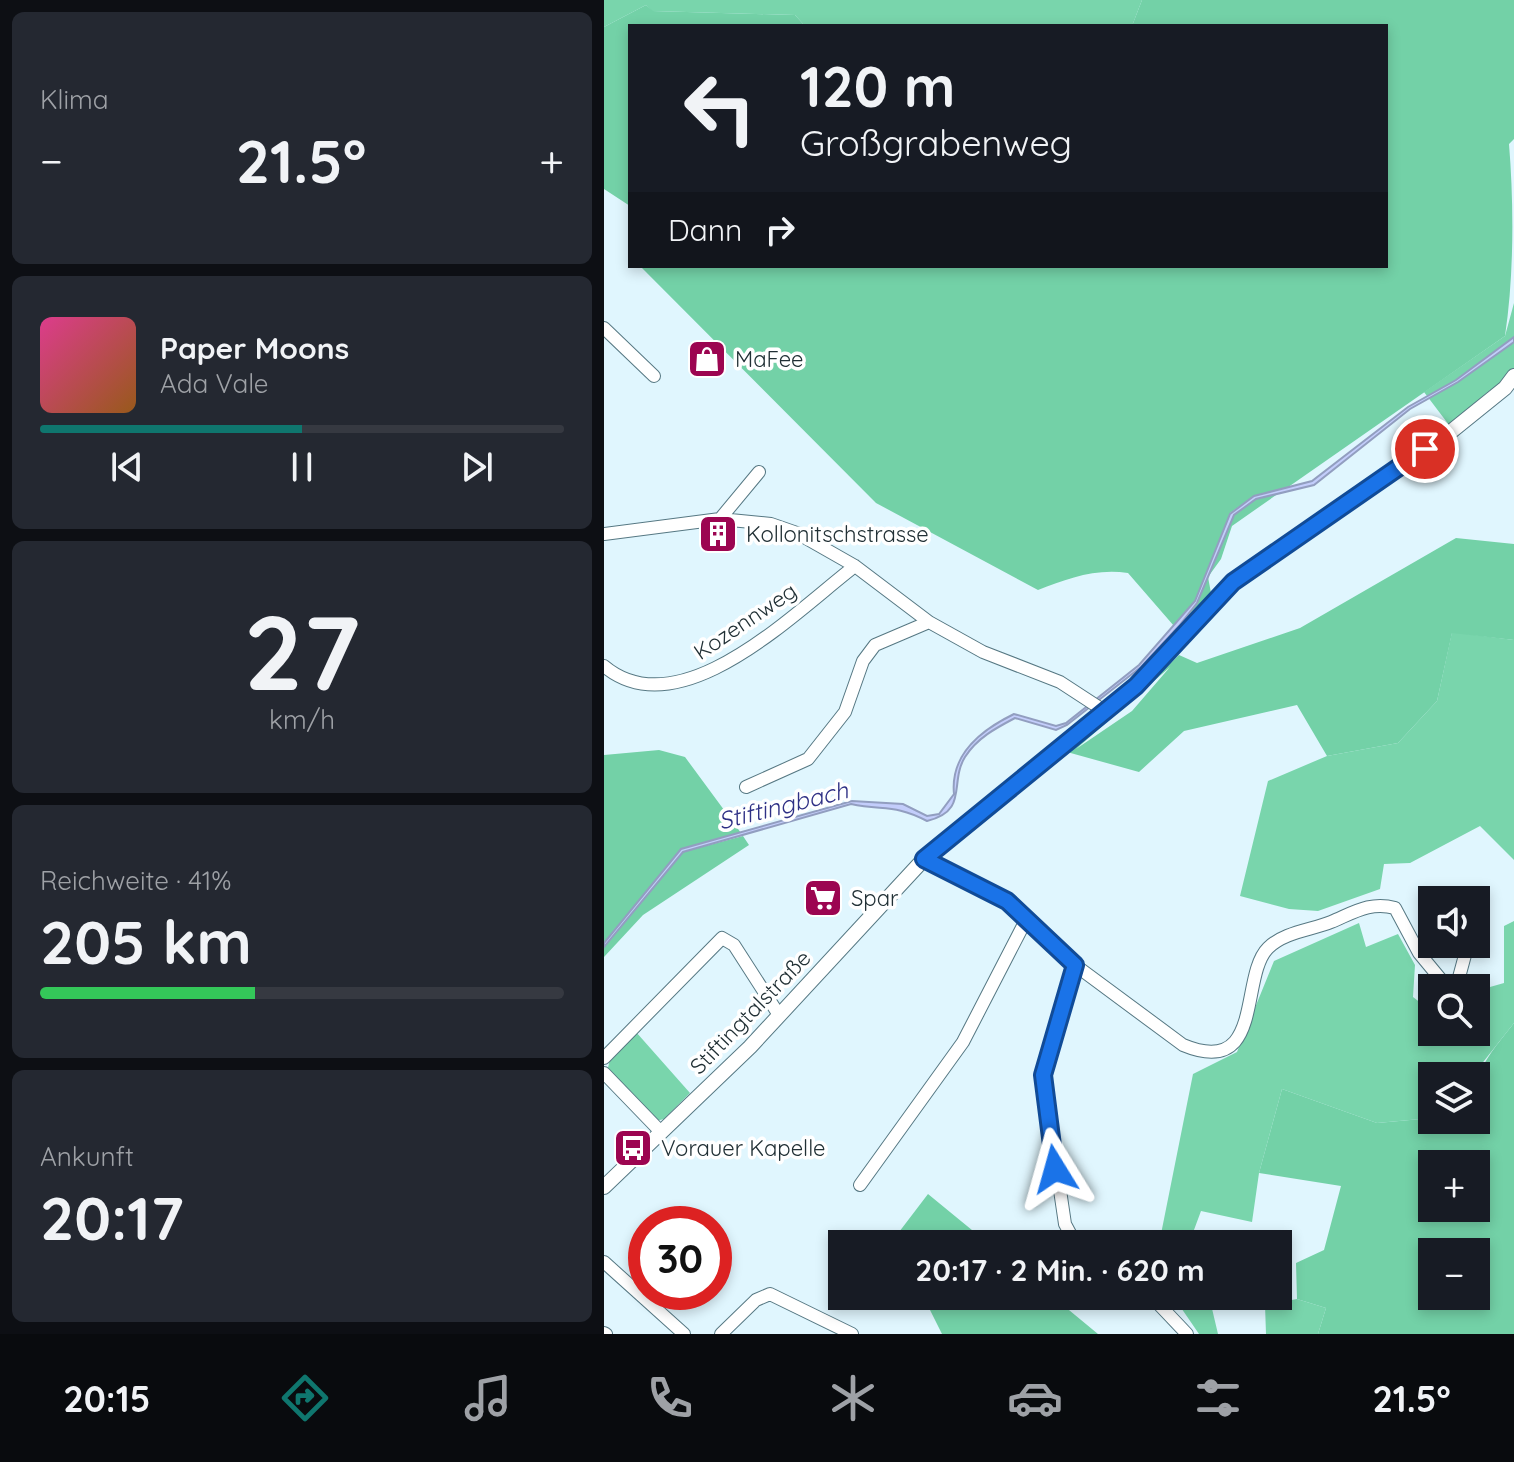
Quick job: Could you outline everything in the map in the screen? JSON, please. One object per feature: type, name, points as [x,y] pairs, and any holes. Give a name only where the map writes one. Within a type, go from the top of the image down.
[{"type":"street","points":[[604,328],[654,376]]},
{"type":"street","name":"Stiftingtalstraße","points":[[604,1187],[711,1086],[924,859],[1097,706],[1182,641],[1233,582],[1509,393],[1514,376]]},
{"type":"street","points":[[720,519],[759,472]]},
{"type":"street","points":[[604,534],[720,519],[771,524],[797,533],[855,566],[929,622],[983,652],[1060,682],[1097,706]]},
{"type":"street","name":"Kozennweg","points":[[604,666],[616,676],[646,683],[673,685],[691,680],[747,650],[855,566]]},
{"type":"street","points":[[746,787],[808,759],[845,712],[863,661],[875,645],[929,622]]},
{"type":"street","points":[[924,859],[1007,901],[1075,965],[1183,1045],[1201,1052],[1216,1052],[1240,1033],[1248,1015],[1260,960],[1267,948],[1284,937],[1360,908],[1383,904],[1395,908],[1418,951]]},
{"type":"street","points":[[860,1185],[963,1042],[1026,920]]},
{"type":"street","points":[[604,1058],[722,938],[734,945],[779,1015]]},
{"type":"street","points":[[1423,958],[1443,982],[1458,981],[1464,958]]},
{"type":"street","points":[[1069,1230],[1062,1212],[1043,1075],[1075,965]]},
{"type":"street","points":[[604,1073],[660,1131]]},
{"type":"street","points":[[604,1262],[684,1334]]},
{"type":"street","points":[[721,1334],[756,1300],[770,1294],[852,1334]]},
{"type":"street","points":[[1164,1310],[1187,1334]]},
{"type":"green space","points":[[604,0],[1142,0],[1133,24],[803,24],[795,15],[652,11],[646,5],[604,27]]},
{"type":"green space","points":[[1142,0],[1514,0],[1514,139],[1509,144],[1512,240],[1505,336],[1284,490],[1254,496],[1230,513],[1195,601],[1174,626],[1128,573],[1093,573],[1038,590],[876,503],[642,268],[1388,268],[1388,24],[1133,24]]},
{"type":"green space","points":[[646,5],[653,11],[795,15],[803,24],[628,24],[628,205],[604,189],[604,27]]},
{"type":"green space","points":[[1514,303],[1514,376],[1499,392],[1490,390],[1449,425],[1424,392],[1505,336]]},
{"type":"green space","points":[[1279,493],[1232,526],[1221,559],[1208,577],[1211,593],[1178,631],[1176,629],[1197,603],[1234,515],[1256,499]]},
{"type":"green space","points":[[1456,538],[1514,544],[1514,640],[1452,633],[1437,701],[1398,743],[1327,756],[1297,705],[1184,731],[1139,772],[1067,752],[1115,715],[1076,749],[1132,711],[1170,667],[1134,699],[1179,655],[1197,663],[1300,628]]},
{"type":"green space","points":[[1452,632],[1514,640],[1514,860],[1480,826],[1410,863],[1384,864],[1380,889],[1318,911],[1289,909],[1240,896],[1268,781],[1327,756],[1398,743],[1437,701]]},
{"type":"green space","points":[[659,750],[685,757],[741,833],[681,849],[604,943],[604,755]]},
{"type":"green space","points":[[743,836],[749,845],[643,915],[604,957],[604,947],[683,852]]},
{"type":"green space","points":[[1514,921],[1514,1023],[1483,1062],[1418,1062],[1418,1119],[1377,1123],[1282,1089],[1259,1173],[1252,1222],[1201,1211],[1194,1230],[1162,1230],[1193,1074],[1237,1052],[1274,961],[1359,923],[1366,947],[1398,934],[1415,965],[1413,997],[1418,1001],[1418,1046],[1490,1046],[1490,987],[1504,983],[1504,926]]},
{"type":"green space","points":[[1514,1023],[1514,1334],[1318,1334],[1326,1308],[1297,1299],[1296,1263],[1324,1250],[1341,1186],[1259,1173],[1282,1089],[1377,1123],[1418,1119],[1418,1134],[1490,1134],[1488,1058]]},
{"type":"green space","points":[[636,1032],[690,1093],[664,1119],[656,1121],[607,1072],[610,1059]]},
{"type":"green space","points":[[928,1194],[972,1230],[901,1230]]},
{"type":"green space","points":[[1292,1300],[1326,1308],[1318,1334],[1266,1334],[1265,1310],[1292,1310]]},
{"type":"green space","points":[[930,1310],[1069,1310],[1098,1334],[942,1334]]},
{"type":"green space","points":[[1183,1310],[1212,1310],[1218,1334],[1199,1334]]},
{"type":"water","name":"Stiftingbach","points":[[1514,337],[1514,342],[1458,382],[1410,409],[1314,485],[1256,499],[1234,515],[1197,603],[1141,667],[1067,725],[1056,730],[1015,718],[987,734],[965,757],[953,803],[940,816],[927,821],[897,810],[851,804],[683,852],[604,947],[604,943],[681,849],[852,801],[903,804],[927,816],[939,814],[954,794],[957,767],[963,755],[979,736],[1014,714],[1056,726],[1066,723],[1139,665],[1195,601],[1230,514],[1254,496],[1312,481],[1408,407],[1456,380]]},
{"type":"place","name":"MaFee","points":[[707,359]]},
{"type":"place","name":"Kollonitschstrasse","points":[[718,534]]},
{"type":"place","name":"Spar","points":[[823,898]]},
{"type":"place","name":"Vorauer Kapelle","points":[[633,1148]]},
{"type":"route","points":[[1055,1169],[1043,1075],[1075,965],[1007,901],[924,859],[1136,686],[1182,641],[1233,582],[1425,449]]}]
